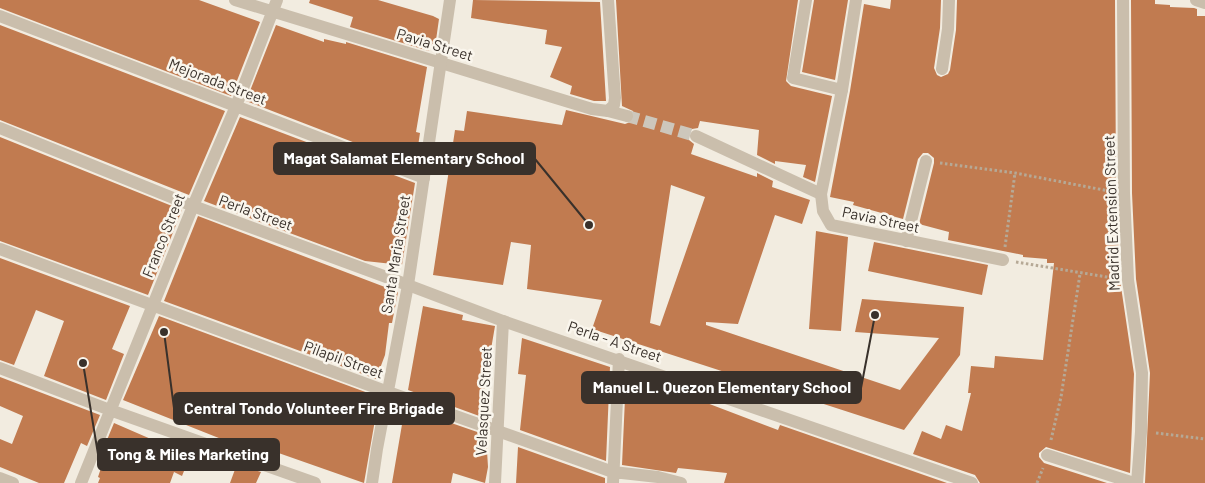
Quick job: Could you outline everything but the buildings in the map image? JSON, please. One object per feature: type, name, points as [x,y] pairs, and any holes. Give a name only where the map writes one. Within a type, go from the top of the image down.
[{"type":"street","name":"Pavia Street","points":[[235,0],[275,6],[441,63],[592,108],[627,116]]},
{"type":"street","name":"Santa Maria Street","points":[[372,483],[408,285],[450,0]]},
{"type":"street","points":[[608,0],[615,98],[614,105],[608,111]]},
{"type":"street","points":[[806,0],[793,78],[842,90]]},
{"type":"street","points":[[696,136],[821,194],[842,90],[856,0]]},
{"type":"street","points":[[942,69],[948,29],[949,0]]},
{"type":"street","name":"Madrid Extension Street","points":[[1123,0],[1124,193],[1128,280],[1142,373],[1141,432],[1135,483]]},
{"type":"street","points":[[1196,0],[1205,4]]},
{"type":"street","name":"Franco Street","points":[[81,483],[193,206],[236,106],[275,6]]},
{"type":"street","name":"Mejorada Street","points":[[0,16],[424,178]]},
{"type":"street","name":"Perla Street","points":[[0,128],[193,206],[503,321]]},
{"type":"street","points":[[906,241],[926,161]]},
{"type":"street","name":"Pavia Street","points":[[821,194],[823,211],[831,224],[1003,260]]},
{"type":"street","name":"Pilapil Street","points":[[0,249],[497,432],[613,478],[658,477],[681,483]]},
{"type":"street","name":"Perla - A Street","points":[[503,321],[620,359],[972,483]]},
{"type":"street","name":"Velasquez Street","points":[[495,483],[503,321]]},
{"type":"street","points":[[613,478],[620,359]]},
{"type":"street","points":[[0,368],[110,410],[315,483]]},
{"type":"street","points":[[1047,455],[1135,483]]},
{"type":"street","points":[[0,478],[13,483]]},
{"type":"path","points":[[926,161],[1015,173],[1124,193]]},
{"type":"path","points":[[1015,173],[1003,260],[1080,274],[1128,280]]},
{"type":"path","points":[[1037,483],[1047,455],[1061,397],[1080,274]]},
{"type":"path","points":[[1141,432],[1205,439]]},
{"type":"tunnel","points":[[627,116],[696,136]]},
{"type":"place","name":"Magat Salamat Elementary School","points":[[589,225]]},
{"type":"place","name":"Manuel L. Quezon Elementary School","points":[[875,315]]},
{"type":"place","name":"Central Tondo Volunteer Fire Brigade","points":[[164,332]]},
{"type":"place","name":"Tong & Miles Marketing","points":[[83,363]]}]
